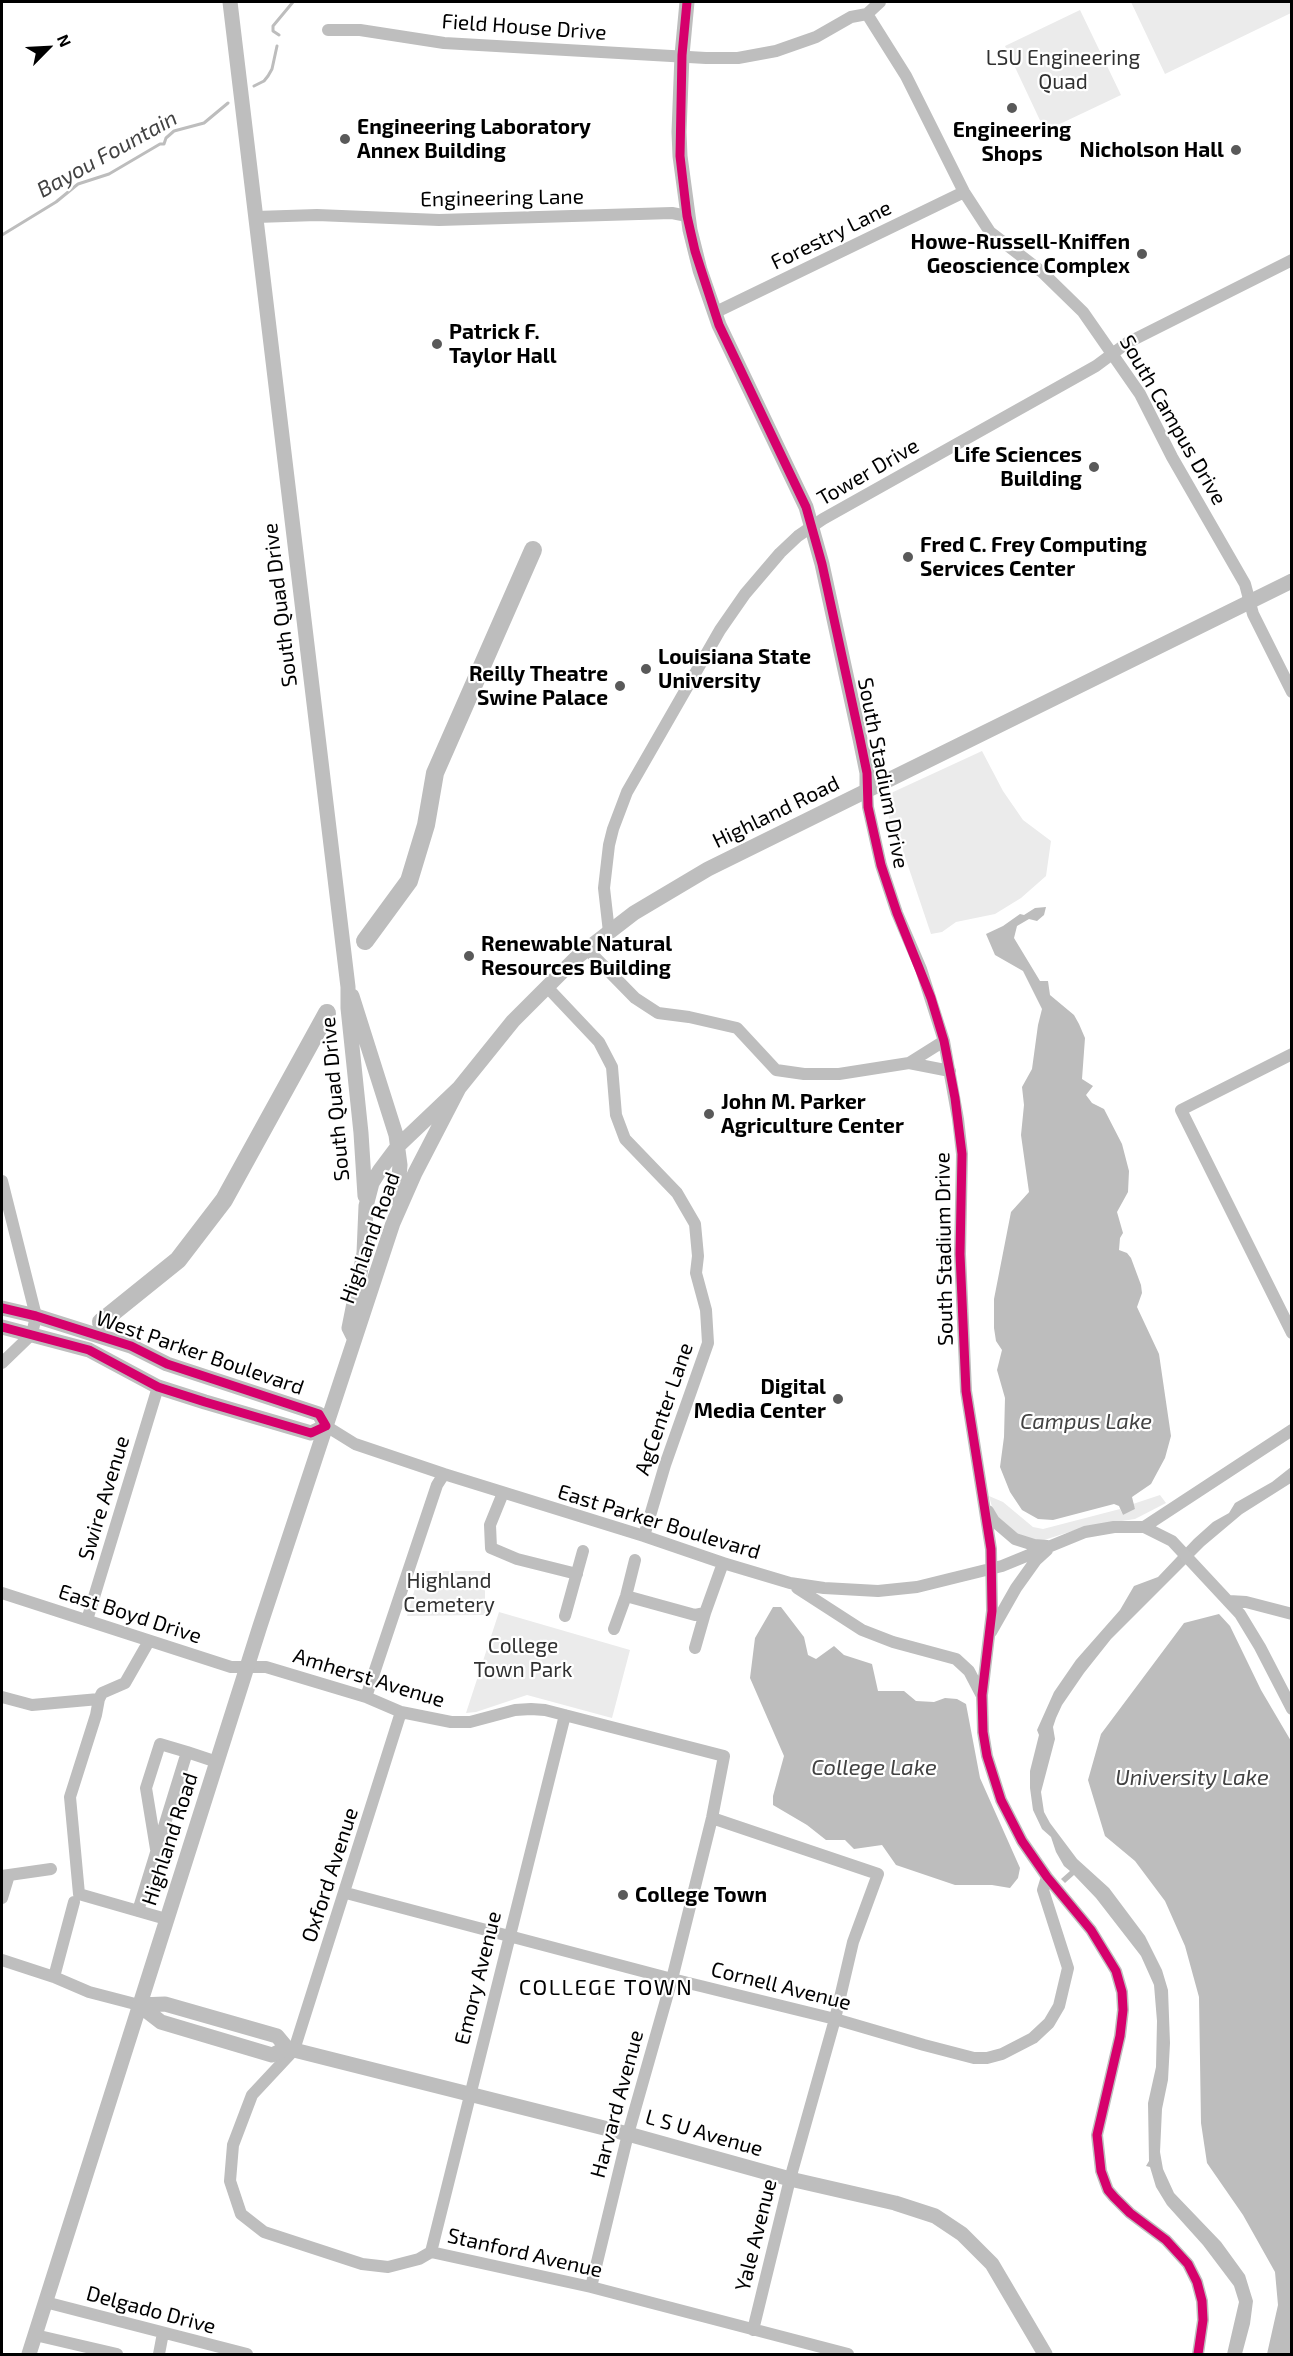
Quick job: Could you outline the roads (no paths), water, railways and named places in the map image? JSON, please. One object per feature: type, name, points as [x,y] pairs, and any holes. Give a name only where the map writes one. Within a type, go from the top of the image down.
[{"type":"street","name":"South Quad Drive","points":[[230,2],[348,987],[366,1206]]},
{"type":"street","name":"South Stadium Drive","points":[[687,2],[682,55],[680,156],[687,216],[700,270],[728,346],[806,507],[860,739],[867,773],[868,807],[881,865],[897,913],[921,969],[944,1041],[950,1071],[962,1154],[960,1254],[966,1391],[991,1549],[992,1611],[982,1695],[983,1732],[996,1787],[1022,1841],[1107,1953],[1116,1971],[1122,1992],[1120,2036],[1097,2135],[1103,2179],[1114,2197],[1130,2213],[1166,2240],[1188,2264],[1197,2282],[1202,2301],[1203,2320],[1198,2355]]},
{"type":"street","points":[[867,14],[880,2]]},
{"type":"street","name":"Field House Drive","points":[[328,30],[360,30],[444,43],[738,58],[776,51],[816,37],[851,17],[867,14]]},
{"type":"street","name":"South Campus Drive","points":[[867,14],[906,76],[964,192],[990,232],[1042,272],[1083,312],[1140,394],[1172,457],[1245,584],[1253,614],[1292,692]]},
{"type":"street","name":"Forestry Lane","points":[[714,313],[964,192]]},
{"type":"street","name":"Engineering Lane","points":[[256,217],[317,215],[439,220],[672,213],[687,216]]},
{"type":"street","name":"Tower Drive","points":[[609,932],[604,888],[609,845],[627,792],[720,630],[768,565],[798,536],[812,527],[1096,366],[1127,343],[1292,260]]},
{"type":"street","name":"Highland Road","points":[[354,1338],[349,1328],[364,1253],[366,1206],[372,1183],[398,1146],[459,1088],[501,1035],[587,949],[675,887],[1292,581]]},
{"type":"street","points":[[587,949],[635,998],[658,1014],[689,1017],[737,1028],[776,1070],[804,1074],[839,1074],[909,1063],[950,1071]]},
{"type":"street","name":"South Quad Drive","points":[[348,987],[369,1047],[398,1146],[400,1173],[396,1202],[398,1211]]},
{"type":"street","name":"AgCenter Lane","points":[[547,987],[599,1042],[612,1067],[615,1115],[625,1139],[677,1193],[695,1224],[698,1256],[696,1273],[706,1310],[708,1343],[665,1465],[644,1536]]},
{"type":"street","points":[[909,1063],[944,1041]]},
{"type":"street","points":[[1292,1054],[1181,1110],[1292,1333]]},
{"type":"street","name":"Highland Road","points":[[29,2355],[166,1919],[354,1338],[359,1331],[398,1211],[459,1088]]},
{"type":"street","points":[[2,1181],[36,1316],[32,1334],[2,1364]]},
{"type":"street","name":"West Parker Boulevard","points":[[2,1308],[36,1316],[131,1347],[167,1364],[319,1414],[326,1426],[311,1433],[158,1387],[89,1350],[2,1327]]},
{"type":"street","name":"Swire Avenue","points":[[87,1620],[158,1387]]},
{"type":"street","name":"East Parker Boulevard","points":[[326,1426],[355,1444],[444,1474],[723,1563],[777,1579],[824,1588],[878,1592],[940,1583],[991,1568],[1077,1534],[1114,1527],[1144,1527]]},
{"type":"street","points":[[1144,1527],[1292,1430]]},
{"type":"street","points":[[366,1697],[437,1485],[444,1474]]},
{"type":"street","points":[[503,1493],[489,1525],[490,1548],[517,1559],[577,1574]]},
{"type":"street","points":[[986,1508],[994,1521],[1015,1539],[1034,1545],[1051,1546]]},
{"type":"street","points":[[1144,1527],[1172,1541],[1229,1601],[1251,1630],[1292,1709]]},
{"type":"street","points":[[989,1636],[1016,1588],[1036,1560],[1051,1546]]},
{"type":"street","points":[[566,1616],[583,1551]]},
{"type":"street","points":[[614,1629],[626,1596],[635,1560]]},
{"type":"street","points":[[695,1648],[723,1563]]},
{"type":"street","points":[[777,1579],[807,1593],[862,1630],[893,1642],[956,1659],[969,1671],[982,1695]]},
{"type":"street","name":"East Boyd Drive","points":[[2,1593],[231,1667],[247,1667]]},
{"type":"street","points":[[626,1596],[695,1615],[705,1613]]},
{"type":"street","points":[[1229,1601],[1246,1602],[1292,1614]]},
{"type":"street","points":[[150,1641],[125,1683],[102,1693],[70,1797],[80,1894],[166,1919]]},
{"type":"street","name":"Amherst Avenue","points":[[247,1667],[266,1667],[366,1697],[401,1712],[451,1722],[470,1722],[531,1709],[565,1714],[724,1756]]},
{"type":"street","points":[[2,1697],[32,1705],[99,1699]]},
{"type":"street","name":"Oxford Avenue","points":[[291,2049],[346,1893],[401,1712]]},
{"type":"street","name":"Emory Avenue","points":[[431,2252],[565,1714]]},
{"type":"street","points":[[156,1852],[146,1788],[160,1744],[217,1762]]},
{"type":"street","points":[[138,1911],[187,1752]]},
{"type":"street","name":"Harvard Avenue","points":[[591,2287],[628,2134],[672,1979],[712,1818],[724,1756]]},
{"type":"street","name":"Yale Avenue","points":[[712,1818],[878,1874],[853,1942],[835,2019],[790,2179],[753,2330]]},
{"type":"street","points":[[2,1898],[5,1875],[51,1869]]},
{"type":"street","name":"Cornell Avenue","points":[[346,1893],[672,1979],[835,2019],[974,2058],[987,2058],[1002,2054],[1033,2038],[1049,2024],[1055,2015],[1063,1992],[1068,1968],[1044,1890],[1047,1876]]},
{"type":"street","points":[[54,1977],[74,1902]]},
{"type":"street","points":[[2,1960],[54,1977],[89,1992],[139,2005]]},
{"type":"street","name":"L S U Avenue","points":[[139,2005],[161,2022],[272,2055],[291,2049],[628,2134],[790,2179],[895,2203],[934,2216],[962,2234],[992,2264],[1045,2355]]},
{"type":"street","name":"Stanford Avenue","points":[[291,2049],[252,2095],[233,2145],[230,2181],[241,2214],[264,2232],[362,2264],[388,2267],[419,2259],[431,2252],[591,2287],[848,2355]]},
{"type":"street","name":"Delgado Drive","points":[[45,2302],[247,2355]]},
{"type":"street","points":[[159,2355],[163,2333]]},
{"type":"street","points":[[35,2335],[117,2355]]},
{"type":"water","name":"Campus Lake","points":[[1046,907],[1044,915],[1037,921],[1029,919],[1017,926],[1014,938],[1040,981],[1048,981],[1050,995],[1074,1015],[1079,1024],[1085,1038],[1082,1079],[1093,1086],[1086,1095],[1092,1103],[1104,1109],[1122,1144],[1129,1171],[1128,1192],[1117,1212],[1123,1233],[1119,1250],[1127,1253],[1131,1258],[1141,1285],[1142,1293],[1137,1307],[1159,1354],[1171,1436],[1165,1458],[1151,1484],[1132,1497],[1135,1509],[1123,1515],[1119,1506],[1114,1504],[1053,1520],[1038,1519],[1022,1510],[1010,1492],[1000,1467],[1004,1437],[1005,1398],[997,1370],[1002,1350],[996,1341],[994,1328],[994,1299],[1011,1212],[1029,1192],[1021,1135],[1024,1105],[1022,1087],[1032,1069],[1042,1009],[1023,971],[995,955],[986,934],[1020,914],[1024,915],[1035,908]]},
{"type":"water","points":[[1291,1467],[1291,1483],[1242,1514],[1204,1546],[1111,1639],[1084,1673],[1056,1718],[1053,1727],[1055,1739],[1041,1792],[1044,1812],[1050,1823],[1077,1859],[1109,1888],[1145,1936],[1162,1970],[1168,1990],[1170,2043],[1168,2080],[1162,2109],[1160,2152],[1163,2169],[1174,2193],[1221,2242],[1245,2275],[1253,2301],[1242,2354],[1227,2354],[1239,2302],[1234,2286],[1203,2245],[1167,2205],[1156,2187],[1150,2167],[1146,2166],[1149,2161],[1148,2103],[1156,2067],[1157,2021],[1154,1985],[1141,1956],[1096,1898],[1074,1875],[1065,1883],[1061,1879],[1070,1871],[1064,1866],[1051,1837],[1042,1829],[1033,1810],[1030,1771],[1039,1735],[1037,1730],[1054,1692],[1076,1660],[1120,1610],[1134,1586],[1158,1577],[1194,1539],[1213,1522],[1229,1513],[1235,1503],[1272,1482]]},
{"type":"water","name":"College Lake","points":[[773,1607],[781,1607],[804,1637],[808,1655],[816,1659],[834,1646],[844,1655],[872,1664],[878,1691],[904,1691],[916,1701],[934,1702],[945,1698],[957,1699],[966,1704],[980,1778],[1020,1868],[1018,1878],[1010,1888],[992,1885],[955,1885],[896,1865],[882,1845],[854,1849],[845,1840],[826,1840],[807,1825],[773,1805],[773,1796],[784,1756],[750,1678],[755,1638]]},
{"type":"water","name":"University Lake","points":[[1219,1614],[1230,1626],[1261,1690],[1291,1741],[1291,2354],[1267,2354],[1278,2305],[1275,2272],[1243,2215],[1207,2163],[1201,2123],[1199,1997],[1185,1946],[1165,1901],[1135,1861],[1105,1836],[1088,1780],[1101,1734],[1184,1623]]},
{"type":"waterway","name":"Bayou Fountain","points":[[279,35],[273,31],[273,26],[293,2]]},
{"type":"waterway","name":"Bayou Fountain","points":[[254,86],[268,76],[272,69],[277,46]]},
{"type":"waterway","name":"Bayou Fountain","points":[[2,235],[56,202],[78,184],[109,174],[160,144],[164,144],[166,138],[174,131],[204,123],[228,103]]},
{"type":"waterway","points":[[365,941],[409,881],[426,825],[435,773],[533,550]]},
{"type":"waterway","points":[[101,1322],[178,1260],[224,1200],[327,1013]]},
{"type":"place","name":"Engineering Shops","points":[[1012,108]]},
{"type":"place","name":"Engineering Laboratory Annex Building","points":[[345,139]]},
{"type":"place","name":"Nicholson Hall","points":[[1236,150]]},
{"type":"place","name":"Howe-Russell-Kniffen Geoscience Complex","points":[[1142,254]]},
{"type":"place","name":"Patrick F. Taylor Hall","points":[[437,344]]},
{"type":"place","name":"Life Sciences Building","points":[[1094,467]]},
{"type":"place","name":"Fred C. Frey Computing Services Center","points":[[908,557]]},
{"type":"place","name":"Louisiana State University","points":[[646,669]]},
{"type":"place","name":"Reilly Theatre Swine Palace","points":[[620,686]]},
{"type":"place","name":"Renewable Natural Resources Building","points":[[469,956]]},
{"type":"place","name":"John M. Parker Agriculture Center","points":[[709,1114]]},
{"type":"place","name":"Digital Media Center","points":[[838,1399]]},
{"type":"place","name":"College Town","points":[[623,1895]]},
{"type":"district","name":"COLLEGE TOWN","points":[[606,1988]]},
{"type":"park label","name":"LSU Engineering Quad","points":[[1063,70]]},
{"type":"park label","name":"Highland Cemetery","points":[[449,1593]]},
{"type":"park label","name":"College Town Park","points":[[523,1658]]}]
